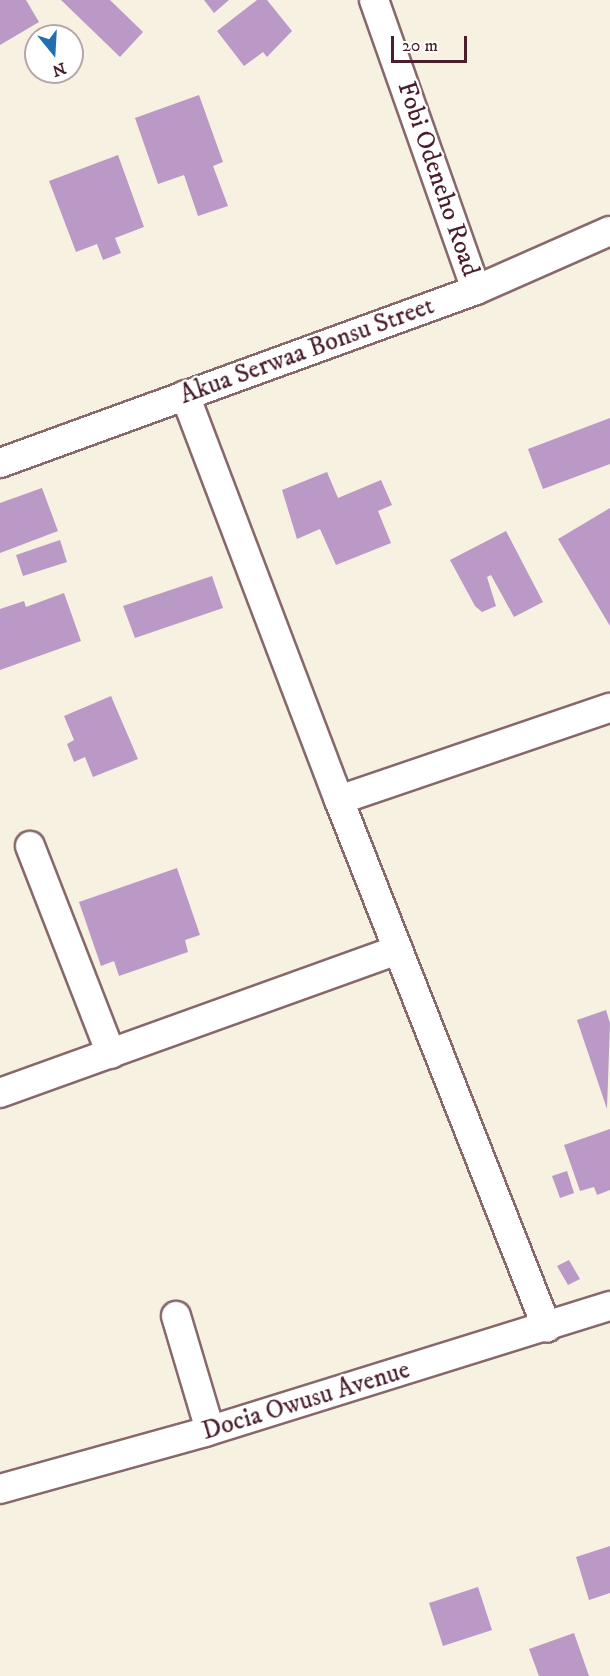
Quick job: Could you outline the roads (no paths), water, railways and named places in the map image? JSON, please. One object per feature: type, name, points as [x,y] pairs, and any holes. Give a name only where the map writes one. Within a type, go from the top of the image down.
[{"type":"street","name":"Fobi Odeneho Road","points":[[374,0],[476,290]]},
{"type":"street","name":"Akua Serwaa Bonsu Street","points":[[0,463],[476,290],[610,231]]},
{"type":"street","points":[[185,395],[339,800],[547,1328]]},
{"type":"street","points":[[339,800],[610,708]]},
{"type":"street","points":[[30,846],[111,1054]]},
{"type":"street","points":[[0,1093],[398,950]]},
{"type":"street","name":"Docia Owusu Avenue","points":[[0,1489],[210,1430],[547,1328],[610,1306]]},
{"type":"street","points":[[176,1316],[210,1430]]}]
